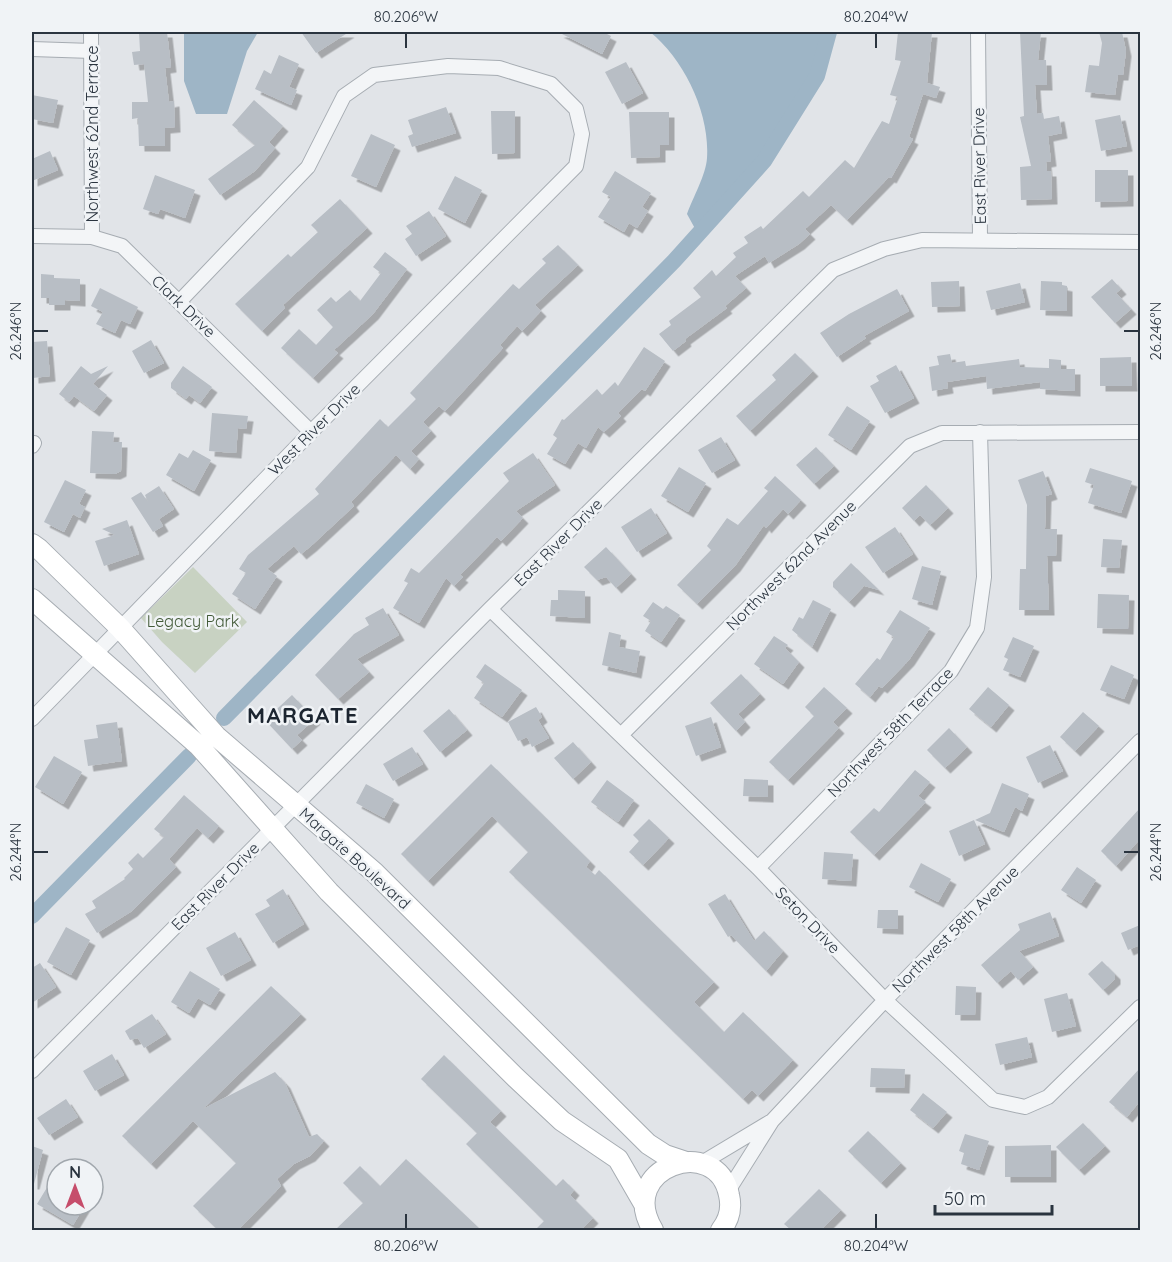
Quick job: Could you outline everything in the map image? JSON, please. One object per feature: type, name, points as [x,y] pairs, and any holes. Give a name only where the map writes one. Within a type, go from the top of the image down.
[{"type":"street","name":"Northwest 62nd Terrace","points":[[91,32],[93,237]]},
{"type":"street","name":"East River Drive","points":[[32,1071],[490,609],[833,270],[884,249],[922,240],[980,239],[978,32]]},
{"type":"street","points":[[32,49],[92,51]]},
{"type":"street","name":"West River Drive","points":[[32,719],[311,432],[576,166],[582,134],[576,109],[551,84],[499,68],[447,66],[374,75],[344,96],[308,166],[180,301]]},
{"type":"street","name":"Clark Drive","points":[[32,236],[93,237],[122,246],[311,432]]},
{"type":"street","points":[[980,239],[1140,242]]},
{"type":"street","name":"Northwest 58th Terrace","points":[[758,868],[951,670],[977,628],[984,577],[980,432]]},
{"type":"street","name":"Northwest 62nd Avenue","points":[[621,735],[910,446],[942,433],[1140,432]]},
{"type":"street","name":"Margate Boulevard","points":[[32,544],[120,628],[216,736],[383,880],[648,1144],[665,1155],[712,1170],[729,1199]]},
{"type":"street","name":"Margate Boulevard","points":[[32,599],[200,746],[360,924],[541,1102],[618,1159],[647,1222]]},
{"type":"street","name":"Seton Drive","points":[[490,609],[758,868],[885,1000],[993,1100],[1025,1107],[1048,1097],[1140,1007]]},
{"type":"street","name":"Northwest 58th Avenue","points":[[729,1199],[771,1120],[885,1000],[1140,741]]},
{"type":"street","name":"Northwest 58th Avenue","points":[[693,1163],[771,1120]]},
{"type":"street","points":[[647,1222],[652,1179],[662,1170],[693,1163]]},
{"type":"street","points":[[721,1230],[729,1217],[729,1199]]},
{"type":"street","points":[[729,1199],[740,1230]]},
{"type":"green space","name":"Legacy Park","points":[[193,567],[247,622],[195,673],[162,642],[141,618]]},
{"type":"water","points":[[184,32],[258,32],[247,51],[227,114],[196,114],[184,81]]},
{"type":"water","points":[[650,32],[829,32],[817,76],[764,161],[698,234],[687,214],[706,165],[707,141],[704,123],[699,105],[684,72],[674,57]]},
{"type":"building","points":[[139,32],[167,32],[171,67],[165,68],[169,102],[174,101],[175,127],[165,128],[165,146],[139,146],[138,118],[132,119],[132,102],[148,102],[144,64],[134,65],[132,52],[140,51]]},
{"type":"building","points":[[301,32],[349,32],[316,53]]},
{"type":"building","points":[[558,32],[603,32],[611,36],[602,54]]},
{"type":"building","points":[[898,32],[932,32],[927,83],[940,87],[936,98],[923,94],[909,137],[913,139],[891,178],[889,177],[847,220],[831,205],[805,229],[810,234],[799,244],[769,263],[765,256],[735,276],[746,288],[725,306],[727,308],[685,339],[686,341],[673,351],[659,334],[671,325],[669,321],[701,297],[693,288],[712,270],[716,276],[736,257],[733,253],[748,243],[744,237],[761,226],[763,229],[803,191],[809,197],[845,160],[854,168],[882,121],[889,124],[898,97],[890,95],[901,61],[895,60]]},
{"type":"building","points":[[1020,32],[1041,32],[1038,60],[1046,60],[1047,85],[1035,85],[1037,114],[1043,113],[1044,119],[1059,116],[1062,133],[1048,136],[1051,161],[1046,162],[1047,171],[1051,171],[1052,199],[1021,200],[1020,167],[1031,166],[1020,117],[1024,116]]},
{"type":"building","points":[[1099,32],[1122,32],[1126,51],[1123,75],[1118,75],[1115,95],[1085,92],[1089,65],[1099,66],[1102,43]]},
{"type":"building","points":[[279,55],[299,64],[289,87],[297,90],[291,105],[255,89],[264,70],[271,74]]},
{"type":"building","points":[[626,62],[643,93],[622,104],[605,72]]},
{"type":"building","points":[[32,95],[58,100],[53,123],[32,119]]},
{"type":"building","points":[[254,100],[283,126],[269,142],[275,148],[255,171],[220,195],[208,179],[255,145],[232,125]]},
{"type":"building","points":[[446,107],[456,133],[412,147],[408,136],[413,134],[408,120]]},
{"type":"building","points":[[491,111],[515,111],[515,153],[492,154]]},
{"type":"building","points":[[629,112],[669,112],[669,145],[660,145],[660,157],[631,158]]},
{"type":"building","points":[[1120,115],[1127,146],[1101,151],[1095,120]]},
{"type":"building","points":[[371,134],[395,145],[376,187],[351,176]]},
{"type":"building","points":[[50,151],[58,170],[32,181],[32,159]]},
{"type":"building","points":[[1095,170],[1128,170],[1128,201],[1095,202]]},
{"type":"building","points":[[615,171],[651,193],[642,207],[648,211],[637,228],[629,223],[624,232],[598,217],[611,197],[602,192]]},
{"type":"building","points":[[155,175],[195,190],[185,218],[160,209],[158,214],[143,209]]},
{"type":"building","points":[[455,176],[482,190],[465,223],[438,209]]},
{"type":"building","points":[[340,199],[367,228],[283,305],[285,308],[262,331],[235,304],[288,254],[291,257],[318,232],[311,225]]},
{"type":"building","points":[[429,211],[446,236],[416,256],[405,239],[412,234],[406,226]]},
{"type":"building","points":[[558,245],[578,265],[535,305],[541,311],[522,331],[517,326],[500,345],[503,348],[445,411],[439,406],[423,422],[431,431],[411,451],[419,459],[410,469],[396,455],[351,502],[354,506],[311,546],[301,554],[294,546],[267,569],[277,576],[255,609],[232,594],[246,573],[239,569],[248,555],[319,494],[315,489],[380,419],[388,427],[416,399],[410,393],[513,284],[519,289],[546,263],[542,259]]},
{"type":"building","points":[[385,252],[407,269],[373,314],[334,350],[338,353],[313,378],[281,348],[299,329],[316,345],[333,327],[317,310],[331,297],[336,302],[350,290],[360,301],[381,273],[373,267]]},
{"type":"building","points":[[41,274],[54,275],[54,278],[80,279],[80,301],[65,300],[65,305],[49,305],[49,298],[41,298]]},
{"type":"building","points":[[1112,279],[1121,289],[1116,293],[1131,309],[1115,323],[1091,297]]},
{"type":"building","points":[[959,281],[960,306],[932,307],[931,282]]},
{"type":"building","points":[[1041,281],[1062,282],[1062,285],[1067,286],[1067,311],[1040,310]]},
{"type":"building","points":[[1020,283],[1025,302],[991,310],[986,291]]},
{"type":"building","points":[[100,288],[138,307],[130,324],[121,320],[115,333],[96,324],[103,312],[91,306]]},
{"type":"building","points":[[897,289],[909,311],[864,336],[866,338],[837,357],[820,333],[849,314]]},
{"type":"building","points":[[151,340],[164,363],[144,373],[132,351]]},
{"type":"building","points":[[47,341],[50,376],[33,378],[32,342]]},
{"type":"building","points":[[644,347],[665,361],[645,391],[642,389],[618,413],[621,416],[604,432],[598,427],[586,448],[578,443],[565,464],[547,454],[557,438],[553,435],[562,419],[564,420],[597,389],[602,395],[615,382],[618,386]]},
{"type":"building","points":[[795,353],[813,371],[750,431],[736,416],[776,380],[772,375]]},
{"type":"building","points":[[950,354],[952,363],[965,361],[966,366],[1019,359],[1020,367],[1049,368],[1049,359],[1061,360],[1061,369],[1075,369],[1075,391],[1040,389],[1040,382],[987,389],[986,376],[947,382],[948,388],[932,391],[929,367],[939,365],[937,356]]},
{"type":"building","points":[[1131,357],[1132,386],[1100,386],[1100,358]]},
{"type":"building","points":[[896,365],[914,398],[885,413],[870,386],[879,381],[876,376]]},
{"type":"building","points":[[81,366],[91,374],[108,366],[93,384],[107,395],[94,411],[74,396],[69,402],[59,394]]},
{"type":"building","points":[[183,366],[212,387],[200,403],[189,395],[186,399],[171,388],[171,383]]},
{"type":"building","points":[[847,406],[870,421],[851,450],[828,435]]},
{"type":"building","points":[[212,413],[248,416],[246,429],[238,428],[236,453],[209,451]]},
{"type":"building","points":[[92,431],[114,432],[113,442],[122,442],[121,471],[115,474],[90,473]]},
{"type":"building","points":[[721,437],[735,460],[712,473],[698,450]]},
{"type":"building","points":[[816,447],[834,466],[814,484],[796,465]]},
{"type":"building","points":[[193,450],[211,460],[194,491],[166,475],[179,453],[188,458]]},
{"type":"building","points":[[533,453],[555,485],[516,511],[523,518],[501,541],[497,537],[460,575],[463,577],[454,586],[446,578],[419,623],[393,608],[408,583],[404,581],[411,568],[419,573],[509,481],[503,473]]},
{"type":"building","points":[[679,467],[706,483],[688,512],[661,496]]},
{"type":"building","points":[[1090,468],[1132,481],[1121,513],[1088,503],[1094,485],[1085,482]]},
{"type":"building","points":[[1043,471],[1052,494],[1046,496],[1045,529],[1057,529],[1056,556],[1047,556],[1049,610],[1019,610],[1020,569],[1026,569],[1027,505],[1018,480]]},
{"type":"building","points":[[775,476],[801,500],[788,514],[783,509],[766,528],[764,525],[735,566],[697,604],[677,585],[711,550],[707,546],[727,518],[738,525],[768,491],[764,488]]},
{"type":"building","points":[[65,480],[86,490],[79,504],[85,507],[80,518],[73,514],[64,532],[44,522]]},
{"type":"building","points":[[926,485],[948,508],[930,525],[920,515],[914,521],[902,508]]},
{"type":"building","points":[[159,486],[174,509],[159,519],[163,526],[153,532],[131,498],[141,492],[148,502],[145,495]]},
{"type":"building","points":[[651,508],[667,533],[637,552],[621,527]]},
{"type":"building","points":[[127,520],[139,554],[104,566],[95,541],[115,535],[102,529]]},
{"type":"building","points":[[895,527],[913,554],[883,573],[865,547]]},
{"type":"building","points":[[1103,539],[1122,540],[1119,568],[1101,567]]},
{"type":"building","points":[[606,547],[631,574],[616,588],[606,577],[597,580],[584,567]]},
{"type":"building","points":[[851,563],[879,590],[861,585],[864,586],[849,602],[833,587],[833,582]]},
{"type":"building","points":[[922,566],[941,571],[932,605],[912,599]]},
{"type":"building","points":[[558,590],[585,591],[585,618],[550,616],[551,600],[558,600]]},
{"type":"building","points":[[1098,594],[1129,595],[1128,629],[1097,628]]},
{"type":"building","points":[[813,600],[831,609],[812,647],[792,630],[799,617],[803,619]]},
{"type":"building","points":[[653,602],[663,609],[666,606],[680,615],[661,642],[645,631],[651,621],[643,616]]},
{"type":"building","points":[[383,608],[399,635],[357,659],[369,672],[338,699],[315,675],[354,634],[369,625],[365,618]]},
{"type":"building","points":[[900,610],[930,628],[909,660],[870,697],[855,684],[877,658],[880,660],[894,637],[886,632]]},
{"type":"building","points":[[609,632],[621,635],[619,647],[640,651],[636,673],[602,665]]},
{"type":"building","points":[[774,636],[788,645],[785,648],[799,662],[783,684],[754,664]]},
{"type":"building","points":[[1013,637],[1034,646],[1020,677],[1003,670],[1008,659],[1004,657]]},
{"type":"building","points":[[485,664],[522,690],[502,717],[474,698],[484,683],[476,677]]},
{"type":"building","points":[[1111,665],[1134,675],[1124,699],[1100,690]]},
{"type":"building","points":[[741,674],[760,694],[738,714],[745,722],[736,731],[710,703]]},
{"type":"building","points":[[824,687],[847,708],[833,722],[839,728],[788,780],[769,762],[814,716],[805,707]]},
{"type":"building","points":[[988,687],[1009,705],[991,727],[969,709]]},
{"type":"building","points":[[292,695],[315,719],[297,735],[302,740],[292,749],[265,720]]},
{"type":"building","points":[[536,707],[542,717],[538,720],[549,738],[532,747],[527,737],[518,741],[508,722]]},
{"type":"building","points":[[449,709],[467,730],[440,752],[423,731]]},
{"type":"building","points":[[1083,712],[1099,726],[1075,751],[1060,737]]},
{"type":"building","points":[[711,717],[721,747],[696,756],[685,726]]},
{"type":"building","points":[[117,722],[122,761],[88,766],[84,740],[98,738],[96,725]]},
{"type":"building","points":[[949,728],[967,747],[945,768],[927,750]]},
{"type":"building","points":[[573,742],[591,762],[573,779],[554,758]]},
{"type":"building","points":[[1050,745],[1063,771],[1038,783],[1026,757]]},
{"type":"building","points":[[412,747],[423,764],[393,781],[383,764]]},
{"type":"building","points":[[54,756],[82,772],[63,804],[35,787]]},
{"type":"building","points":[[491,764],[590,861],[586,867],[595,875],[599,870],[714,982],[694,1002],[724,1032],[743,1012],[793,1060],[758,1096],[752,1090],[743,1099],[509,872],[528,852],[492,816],[428,881],[401,854]]},
{"type":"building","points":[[915,770],[930,782],[918,796],[926,802],[874,855],[850,832],[874,808],[879,812]]},
{"type":"building","points":[[744,779],[768,780],[768,797],[743,796]]},
{"type":"building","points":[[607,780],[634,800],[618,822],[591,802]]},
{"type":"building","points":[[1002,783],[1029,794],[1022,811],[1015,807],[1004,832],[975,820],[990,813]]},
{"type":"building","points":[[366,784],[394,799],[384,818],[356,803]]},
{"type":"building","points":[[184,795],[219,826],[208,838],[197,828],[169,859],[176,867],[132,911],[97,933],[85,914],[96,908],[92,901],[125,879],[133,869],[128,863],[138,853],[143,858],[164,837],[154,829]]},
{"type":"building","points":[[1140,808],[1140,839],[1116,866],[1101,851]]},
{"type":"building","points":[[649,819],[669,838],[643,865],[629,852],[639,841],[633,835]]},
{"type":"building","points":[[974,820],[985,844],[959,856],[949,831]]},
{"type":"building","points":[[824,852],[853,854],[851,881],[822,879]]},
{"type":"building","points":[[921,863],[951,879],[938,902],[909,887]]},
{"type":"building","points":[[1077,867],[1096,880],[1081,903],[1061,890]]},
{"type":"building","points":[[283,889],[304,924],[273,943],[255,914],[270,906],[266,900]]},
{"type":"building","points":[[725,894],[754,941],[764,931],[783,951],[766,971],[731,935],[728,937],[708,904]]},
{"type":"building","points":[[878,910],[898,910],[898,929],[877,928]]},
{"type":"building","points":[[1050,912],[1059,936],[1019,951],[1033,967],[1018,980],[1011,971],[997,983],[981,965],[1020,930],[1018,924]]},
{"type":"building","points":[[1140,925],[1140,945],[1128,950],[1121,933]]},
{"type":"building","points":[[66,927],[90,940],[71,975],[47,962]]},
{"type":"building","points":[[235,932],[251,960],[221,976],[206,948]]},
{"type":"building","points":[[1102,961],[1115,974],[1115,979],[1103,990],[1088,974]]},
{"type":"building","points":[[40,963],[56,987],[32,1003],[32,968]]},
{"type":"building","points":[[190,971],[220,989],[210,1005],[198,998],[189,1013],[171,1002]]},
{"type":"building","points":[[271,986],[301,1014],[203,1109],[275,1072],[285,1083],[309,1137],[317,1134],[324,1141],[310,1156],[294,1164],[277,1179],[281,1186],[238,1230],[218,1230],[193,1206],[236,1163],[193,1121],[151,1164],[122,1136]]},
{"type":"building","points":[[956,986],[976,987],[975,1015],[955,1015]]},
{"type":"building","points":[[1067,993],[1076,1026],[1052,1032],[1044,999]]},
{"type":"building","points":[[152,1014],[166,1034],[144,1048],[138,1038],[130,1040],[125,1031]]},
{"type":"building","points":[[1027,1037],[1032,1057],[1000,1065],[995,1044]]},
{"type":"building","points":[[112,1054],[124,1075],[95,1091],[83,1071]]},
{"type":"building","points":[[444,1055],[501,1111],[490,1122],[556,1186],[563,1179],[574,1190],[570,1195],[593,1218],[581,1230],[535,1230],[544,1221],[466,1144],[477,1133],[421,1079]]},
{"type":"building","points":[[871,1068],[905,1069],[904,1088],[870,1087]]},
{"type":"building","points":[[1140,1068],[1140,1101],[1127,1117],[1109,1102]]},
{"type":"building","points":[[923,1093],[947,1112],[933,1128],[910,1110]]},
{"type":"building","points":[[66,1099],[78,1117],[49,1135],[37,1118]]},
{"type":"building","points":[[1083,1123],[1105,1146],[1079,1170],[1056,1147]]},
{"type":"building","points":[[868,1131],[901,1163],[881,1183],[848,1151]]},
{"type":"building","points":[[965,1134],[989,1141],[979,1170],[961,1164],[964,1153],[959,1151]]},
{"type":"building","points":[[1051,1145],[1051,1177],[1005,1177],[1005,1146]]},
{"type":"building","points":[[32,1146],[43,1150],[34,1184],[32,1184]]},
{"type":"building","points":[[406,1159],[481,1230],[335,1230],[363,1203],[343,1183],[360,1166],[380,1186]]},
{"type":"building","points":[[819,1189],[841,1210],[821,1230],[791,1230],[784,1224]]},
{"type":"building","points":[[45,1191],[45,1209],[37,1204]]},
{"type":"building","points":[[59,1217],[78,1217],[73,1225]]},
{"type":"waterway","points":[[224,718],[674,261],[764,161],[817,76],[829,32]]},
{"type":"waterway","points":[[32,916],[189,756]]},
{"type":"district","name":"MARGATE","points":[[303,715]]}]
